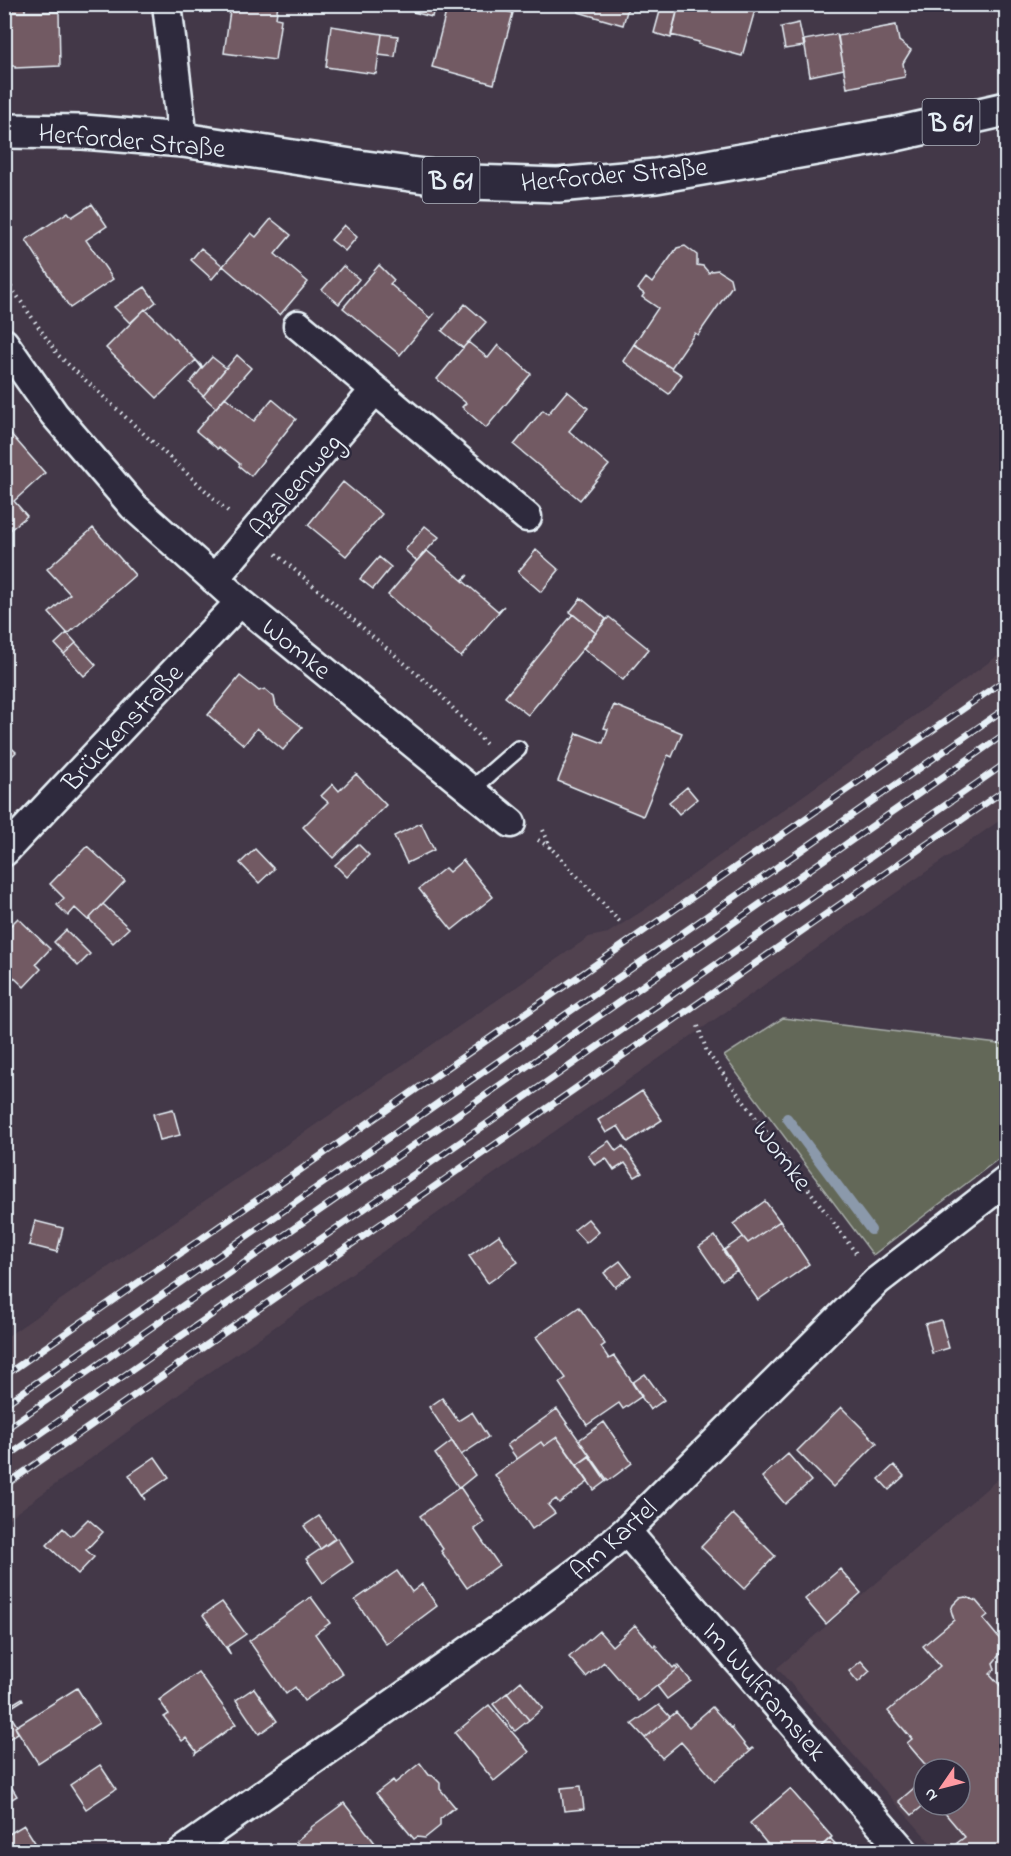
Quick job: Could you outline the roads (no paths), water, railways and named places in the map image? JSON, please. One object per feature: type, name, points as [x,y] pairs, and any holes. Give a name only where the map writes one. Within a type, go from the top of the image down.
[{"type":"main road","name":"Herforder Straße","points":[[4,131],[83,132],[183,140],[470,182],[558,185],[656,176],[896,134],[1006,109]]},
{"type":"street","points":[[166,4],[183,140]]},
{"type":"street","points":[[298,326],[527,517]]},
{"type":"street","name":"Womke","points":[[4,343],[54,414],[133,506],[240,602],[511,823]]},
{"type":"street","name":"Azaleenweg","points":[[214,579],[375,390]]},
{"type":"street","name":"Brückenstraße","points":[[4,852],[240,602]]},
{"type":"street","name":"Am Kartel","points":[[182,1851],[514,1619],[584,1567],[626,1531],[877,1281],[1006,1181]]},
{"type":"street","name":"Im Wulframsiek","points":[[626,1531],[904,1851]]},
{"type":"lane","points":[[471,790],[518,749]]},
{"type":"waterway","points":[[787,1118],[871,1230]]},
{"type":"railway","points":[[4,1376],[1006,679]]},
{"type":"railway","points":[[4,1405],[1006,708]]},
{"type":"railway","points":[[4,1430],[1006,733]]},
{"type":"railway","points":[[4,1459],[1006,763]]},
{"type":"railway","points":[[4,1486],[1006,789]]}]
